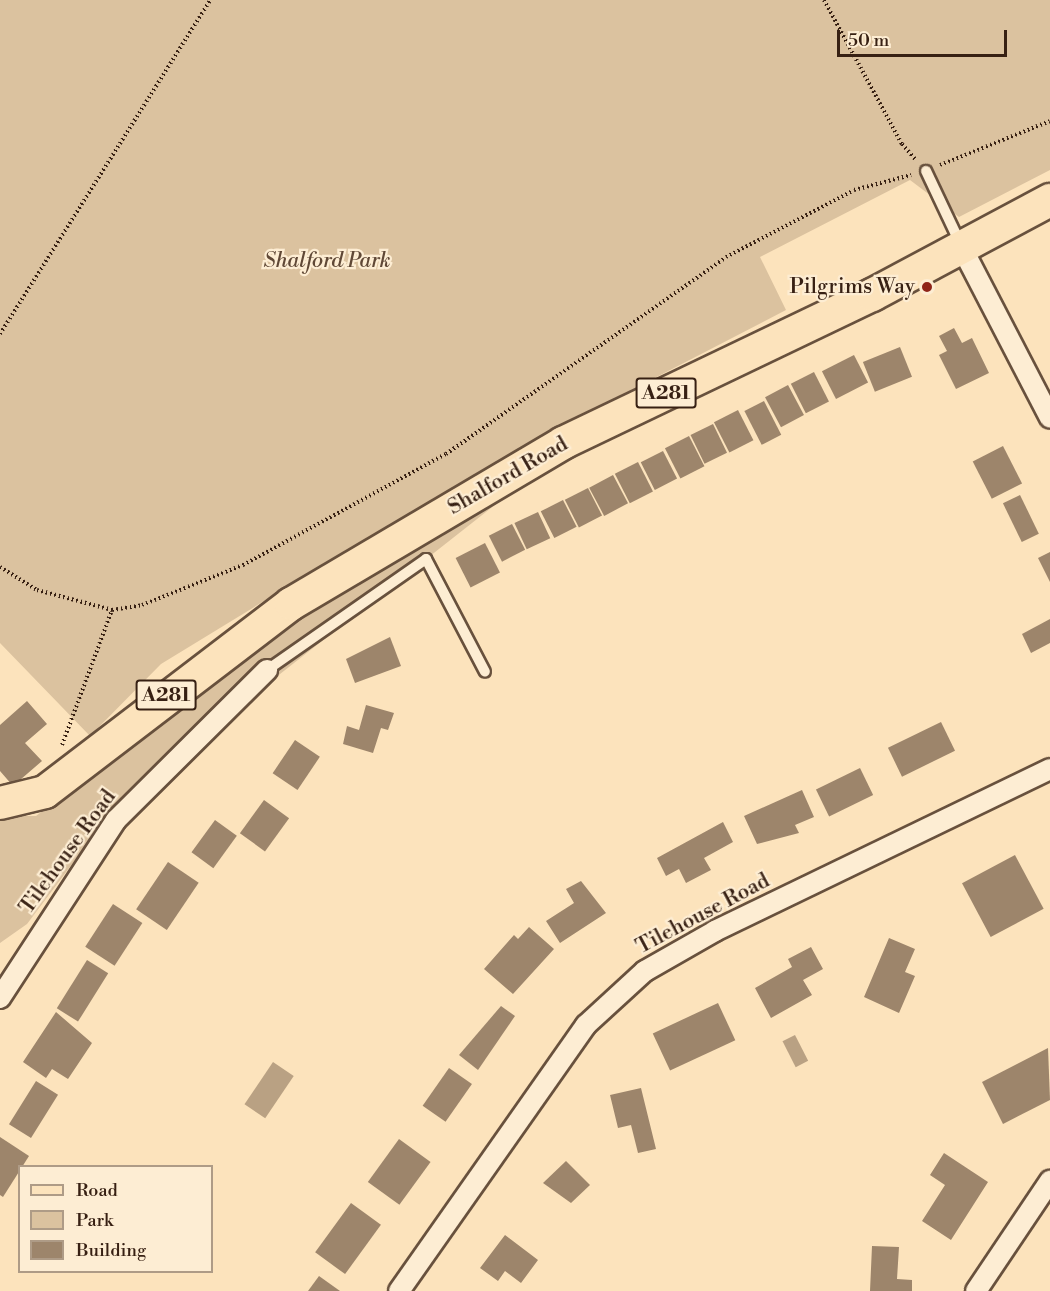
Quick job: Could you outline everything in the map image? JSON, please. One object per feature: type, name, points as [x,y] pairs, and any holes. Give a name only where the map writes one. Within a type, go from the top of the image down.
[{"type":"main road","name":"Shalford Road","points":[[0,803],[45,792],[291,604],[563,443],[962,248],[1050,200]]},
{"type":"street","points":[[962,248],[1050,418]]},
{"type":"street","name":"Tilehouse Road","points":[[0,998],[116,819],[267,670]]},
{"type":"street","name":"Tilehouse Road","points":[[399,1291],[586,1025],[645,971],[715,931],[1050,768]]},
{"type":"street","points":[[976,1291],[1050,1181]]},
{"type":"lane","points":[[926,171],[962,248]]},
{"type":"lane","points":[[267,670],[426,560],[485,672]]},
{"type":"path","points":[[0,334],[210,0]]},
{"type":"path","points":[[824,0],[902,144],[926,171]]},
{"type":"path","points":[[0,567],[37,590],[112,610],[142,605],[243,565],[321,525],[446,454],[726,257],[854,190],[926,171],[1050,120]]},
{"type":"path","points":[[61,749],[112,610]]},
{"type":"green space","name":"Shalford Park","points":[[0,0],[1050,0],[1050,170],[959,217],[910,180],[760,257],[786,310],[558,428],[161,664],[90,736],[0,643]]},
{"type":"green space","points":[[533,475],[121,799],[27,924],[0,943],[0,816],[36,816],[297,616]]},
{"type":"shaded area","points":[[795,1035],[808,1061],[796,1067],[783,1041]]},
{"type":"shaded area","points":[[273,1062],[294,1076],[265,1118],[244,1104]]},
{"type":"building","points":[[954,328],[962,343],[972,338],[989,373],[956,389],[939,355],[947,351],[939,336]]},
{"type":"building","points":[[900,347],[912,377],[875,392],[863,362]]},
{"type":"building","points":[[854,355],[868,383],[836,399],[822,371]]},
{"type":"building","points":[[814,372],[829,401],[806,413],[791,384]]},
{"type":"building","points":[[788,385],[804,415],[781,427],[765,397]]},
{"type":"building","points":[[764,401],[781,435],[762,445],[744,411]]},
{"type":"building","points":[[738,410],[753,440],[729,453],[714,422]]},
{"type":"building","points":[[713,424],[727,453],[705,464],[691,435]]},
{"type":"building","points":[[689,436],[704,466],[680,479],[665,448]]},
{"type":"building","points":[[1003,446],[1022,483],[992,499],[973,461]]},
{"type":"building","points":[[663,451],[677,479],[655,490],[641,462]]},
{"type":"building","points":[[638,462],[653,491],[630,503],[615,474]]},
{"type":"building","points":[[613,475],[628,503],[604,516],[589,488]]},
{"type":"building","points":[[588,488],[602,516],[579,527],[565,500]]},
{"type":"building","points":[[1020,495],[1039,534],[1022,542],[1003,503]]},
{"type":"building","points":[[563,500],[577,527],[554,538],[541,511]]},
{"type":"building","points":[[538,512],[550,538],[527,549],[514,523]]},
{"type":"building","points":[[512,524],[525,550],[502,562],[489,536]]},
{"type":"building","points":[[485,543],[500,572],[471,587],[456,558]]},
{"type":"building","points":[[1050,552],[1050,582],[1038,558]]},
{"type":"building","points":[[1050,619],[1050,643],[1031,653],[1022,634]]},
{"type":"building","points":[[390,637],[401,666],[355,683],[346,659]]},
{"type":"building","points":[[27,701],[47,724],[25,743],[42,761],[13,786],[0,771],[0,725]]},
{"type":"building","points":[[366,705],[394,713],[388,730],[381,728],[373,753],[343,744],[347,726],[359,730]]},
{"type":"building","points":[[941,722],[955,751],[902,777],[888,748]]},
{"type":"building","points":[[295,740],[320,757],[298,790],[273,773]]},
{"type":"building","points":[[860,768],[873,795],[829,816],[816,789]]},
{"type":"building","points":[[802,790],[814,817],[795,825],[799,833],[757,844],[744,816]]},
{"type":"building","points":[[264,800],[289,818],[265,851],[240,833]]},
{"type":"building","points":[[215,820],[237,836],[213,868],[191,852]]},
{"type":"building","points":[[723,822],[733,842],[704,858],[711,870],[686,883],[679,869],[666,876],[657,858]]},
{"type":"building","points":[[1015,855],[1044,909],[991,937],[962,883]]},
{"type":"building","points":[[168,862],[199,883],[167,930],[136,909]]},
{"type":"building","points":[[581,881],[606,913],[560,943],[546,921],[574,903],[566,889]]},
{"type":"building","points":[[113,904],[142,923],[115,966],[85,947]]},
{"type":"building","points":[[529,927],[554,949],[513,994],[484,969],[514,935],[518,939]]},
{"type":"building","points":[[889,938],[915,949],[905,972],[915,976],[899,1013],[864,997]]},
{"type":"building","points":[[811,947],[823,969],[803,980],[812,995],[771,1018],[755,988],[792,967],[788,959]]},
{"type":"building","points":[[87,960],[108,973],[78,1022],[57,1008]]},
{"type":"building","points":[[718,1003],[735,1040],[670,1071],[653,1033]]},
{"type":"building","points":[[501,1006],[515,1016],[478,1070],[459,1055]]},
{"type":"building","points":[[56,1012],[92,1043],[68,1079],[52,1069],[46,1078],[23,1062]]},
{"type":"building","points":[[1048,1048],[1050,1100],[1003,1124],[982,1082]]},
{"type":"building","points":[[449,1068],[472,1084],[446,1122],[423,1106]]},
{"type":"building","points":[[36,1081],[58,1095],[31,1138],[9,1124]]},
{"type":"building","points":[[641,1088],[656,1149],[638,1153],[631,1125],[618,1128],[610,1095]]},
{"type":"building","points":[[0,1137],[29,1156],[23,1165],[18,1165],[18,1173],[3,1197],[0,1195]]},
{"type":"building","points":[[399,1139],[431,1162],[399,1205],[368,1182]]},
{"type":"building","points":[[944,1153],[988,1182],[951,1240],[922,1221],[945,1185],[930,1175]]},
{"type":"building","points":[[566,1161],[590,1185],[571,1203],[543,1183]]},
{"type":"building","points":[[351,1203],[381,1225],[345,1274],[315,1252]]},
{"type":"building","points":[[505,1235],[538,1260],[521,1283],[505,1271],[498,1281],[480,1268]]},
{"type":"building","points":[[872,1246],[899,1247],[897,1279],[912,1280],[912,1291],[870,1291]]},
{"type":"building","points":[[319,1276],[340,1291],[308,1291]]},
{"type":"place","name":"Pilgrims Way","points":[[927,287]]}]
